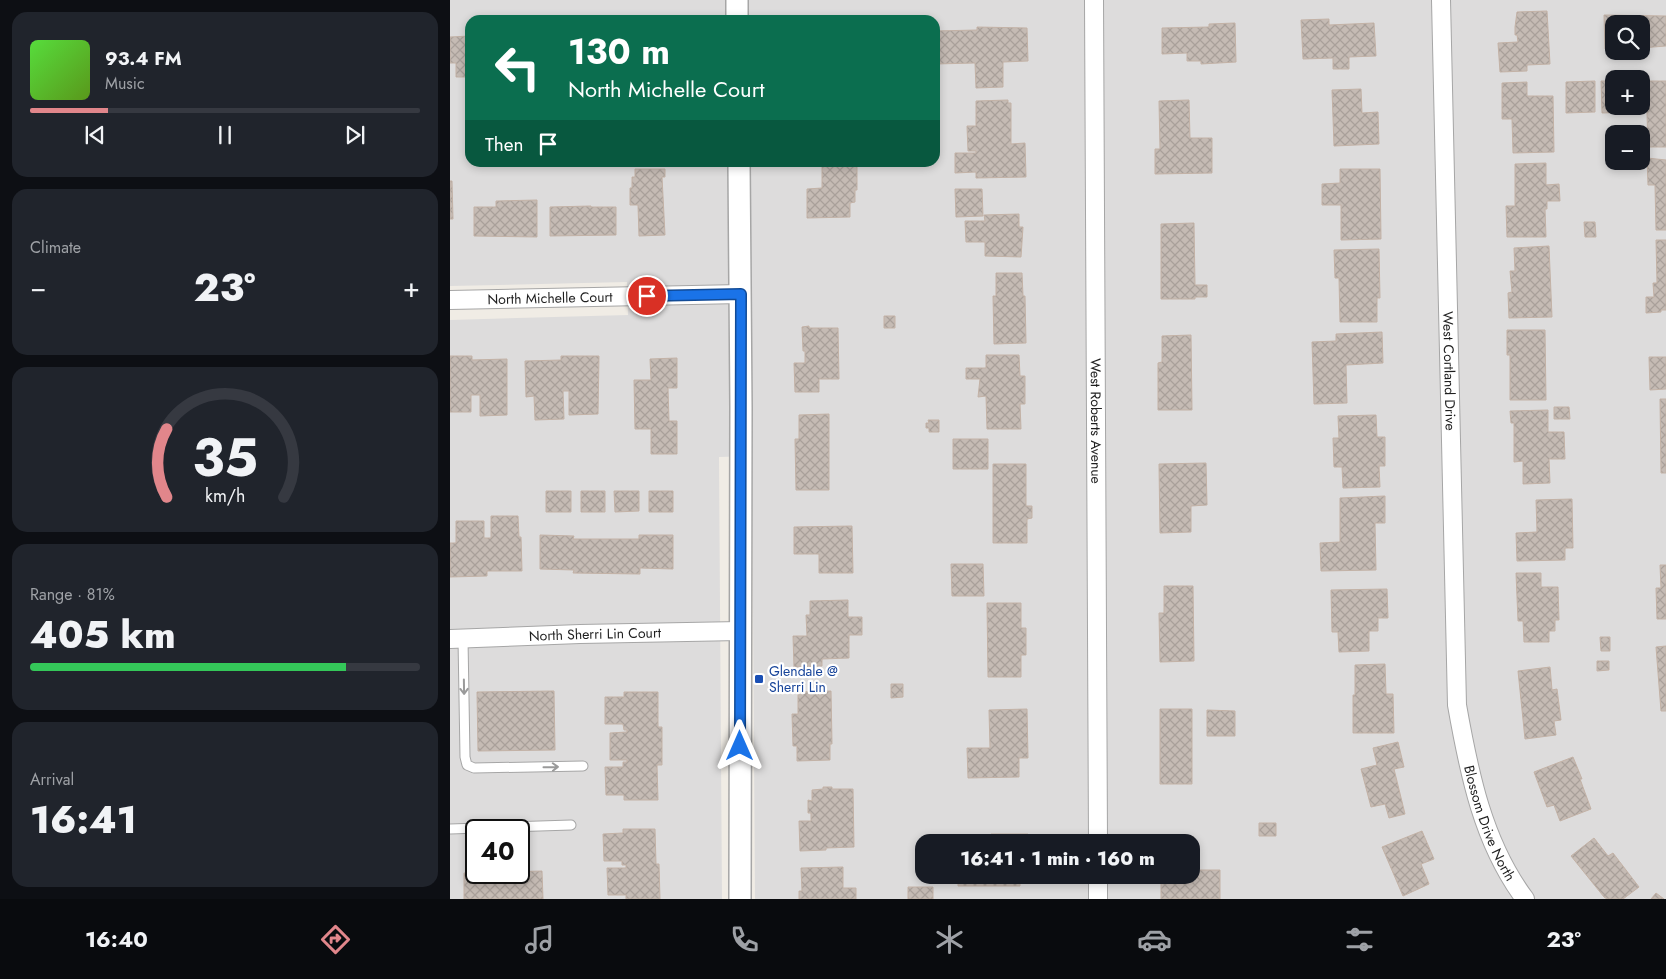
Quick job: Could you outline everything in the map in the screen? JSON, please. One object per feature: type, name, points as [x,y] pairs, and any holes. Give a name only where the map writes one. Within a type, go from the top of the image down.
[{"type":"street","points":[[737,0],[737,15]]},
{"type":"street","name":"West Roberts Avenue","points":[[1094,0],[1098,834]]},
{"type":"street","name":"West Cortland Drive","points":[[1441,0],[1457,705],[1464,741]]},
{"type":"street","points":[[739,167],[741,294],[740,899]]},
{"type":"street","name":"North Michelle Court","points":[[450,300],[741,294]]},
{"type":"street","name":"North Sherri Lin Court","points":[[457,639],[580,634],[740,631]]},
{"type":"street","name":"Blossom Drive North","points":[[1464,741],[1475,792],[1490,837],[1512,882],[1525,899]]},
{"type":"street","points":[[1098,884],[1098,899]]},
{"type":"lane","points":[[457,639],[465,757],[468,765],[474,768],[583,766]]},
{"type":"lane","points":[[450,828],[571,825]]},
{"type":"shaded area","points":[[450,0],[1666,0],[1666,899],[755,899],[752,456],[719,457],[722,899],[450,899],[450,320],[628,315],[627,282],[450,286]]},
{"type":"building","points":[[1547,11],[1550,64],[1527,65],[1527,71],[1500,72],[1498,43],[1518,42],[1517,35],[1515,35],[1517,12]]},
{"type":"building","points":[[1604,15],[1605,15],[1605,49]]},
{"type":"building","points":[[1650,16],[1666,16],[1666,46],[1650,47]]},
{"type":"building","points":[[1329,19],[1329,25],[1374,23],[1376,56],[1349,57],[1349,69],[1333,69],[1333,58],[1303,59],[1301,20]]},
{"type":"building","points":[[1235,23],[1236,62],[1201,64],[1201,61],[1187,61],[1187,53],[1162,54],[1162,28],[1209,27],[1209,24]]},
{"type":"building","points":[[977,27],[1027,28],[1028,61],[1003,62],[1003,87],[976,88],[975,63],[940,64],[940,31],[977,30]]},
{"type":"building","points":[[465,36],[465,77],[456,77],[456,63],[450,63],[450,37]]},
{"type":"building","points":[[1595,81],[1595,112],[1566,113],[1566,82]]},
{"type":"building","points":[[1601,81],[1605,81],[1605,113],[1602,113]]},
{"type":"building","points":[[1650,81],[1666,81],[1666,147],[1650,147],[1650,125],[1647,125],[1647,115],[1650,115]]},
{"type":"building","points":[[1527,82],[1527,96],[1553,96],[1554,152],[1513,153],[1512,119],[1502,119],[1502,83]]},
{"type":"building","points":[[1361,89],[1362,113],[1378,112],[1379,144],[1334,146],[1332,90]]},
{"type":"building","points":[[1008,100],[1008,103],[1011,103],[1011,144],[1025,143],[1026,177],[976,178],[976,172],[955,173],[955,153],[976,153],[976,151],[968,151],[967,126],[976,126],[976,101]]},
{"type":"building","points":[[1189,100],[1190,138],[1212,138],[1212,173],[1155,174],[1155,149],[1160,149],[1159,101]]},
{"type":"building","points":[[1650,158],[1666,160],[1666,230],[1656,230],[1655,185],[1648,185],[1647,170],[1650,170]]},
{"type":"building","points":[[1546,163],[1546,185],[1559,184],[1560,201],[1547,201],[1547,209],[1545,209],[1546,237],[1507,237],[1506,206],[1515,206],[1515,164]]},
{"type":"building","points":[[822,167],[857,167],[857,190],[855,190],[855,202],[850,203],[850,217],[807,218],[807,189],[822,188]]},
{"type":"building","points":[[635,169],[665,169],[665,177],[662,177],[665,235],[639,236],[638,205],[630,205],[630,188],[632,188],[632,177],[635,177]]},
{"type":"building","points":[[1340,169],[1380,169],[1381,239],[1341,240],[1341,205],[1322,205],[1322,184],[1340,183]]},
{"type":"building","points":[[450,181],[452,181],[453,219],[450,219]]},
{"type":"building","points":[[955,189],[982,189],[983,216],[956,217]]},
{"type":"building","points":[[537,200],[537,237],[474,236],[474,207],[496,207],[496,201]]},
{"type":"building","points":[[550,207],[616,207],[616,235],[550,236]]},
{"type":"building","points":[[1019,214],[1019,227],[1023,227],[1021,257],[985,256],[985,242],[966,242],[965,221],[985,221],[984,215]]},
{"type":"building","points":[[1584,222],[1595,222],[1596,237],[1585,237]]},
{"type":"building","points":[[1194,223],[1195,285],[1207,285],[1207,297],[1161,299],[1161,224]]},
{"type":"building","points":[[1656,240],[1666,240],[1666,310],[1646,313],[1646,297],[1654,297],[1653,283],[1657,283]]},
{"type":"building","points":[[1549,246],[1552,317],[1509,318],[1508,293],[1512,292],[1510,271],[1515,271],[1514,248]]},
{"type":"building","points":[[1379,249],[1380,298],[1377,298],[1377,322],[1340,322],[1339,278],[1335,278],[1334,250]]},
{"type":"building","points":[[996,273],[1022,273],[1023,296],[1025,296],[1026,343],[994,344],[993,296],[996,296]]},
{"type":"building","points":[[884,316],[895,316],[895,328],[884,328]]},
{"type":"building","points":[[809,326],[809,328],[838,328],[839,379],[819,379],[819,392],[795,392],[794,363],[805,363],[802,327]]},
{"type":"building","points":[[1507,330],[1545,330],[1546,400],[1510,400],[1510,355],[1507,355]]},
{"type":"building","points":[[1382,332],[1383,363],[1346,365],[1347,403],[1314,404],[1312,342],[1336,341],[1336,334]]},
{"type":"building","points":[[1191,335],[1192,410],[1158,410],[1158,363],[1162,362],[1162,336]]},
{"type":"building","points":[[986,355],[1019,355],[1020,376],[1025,376],[1025,404],[1020,404],[1021,429],[987,429],[986,396],[978,397],[980,379],[966,379],[966,368],[986,368]]},
{"type":"building","points":[[450,356],[472,356],[472,360],[507,359],[507,415],[480,416],[480,395],[471,395],[471,412],[450,412]]},
{"type":"building","points":[[561,356],[599,356],[598,414],[569,415],[569,391],[563,391],[564,419],[535,420],[534,396],[526,397],[525,361],[561,360]]},
{"type":"building","points":[[1649,357],[1666,357],[1666,389],[1650,390]]},
{"type":"building","points":[[677,358],[677,388],[668,388],[669,421],[677,421],[677,454],[651,454],[651,429],[635,429],[634,380],[651,380],[650,359]]},
{"type":"building","points":[[1660,399],[1666,399],[1666,473],[1661,473]]},
{"type":"building","points":[[1554,407],[1569,407],[1570,419],[1554,419]]},
{"type":"building","points":[[1548,410],[1548,432],[1564,432],[1565,459],[1549,459],[1550,483],[1523,484],[1523,461],[1514,462],[1514,423],[1511,423],[1510,411]]},
{"type":"building","points":[[829,414],[829,490],[796,490],[795,439],[799,439],[799,415]]},
{"type":"building","points":[[1376,415],[1377,437],[1385,437],[1385,466],[1379,466],[1380,487],[1343,488],[1342,467],[1334,467],[1333,438],[1339,438],[1338,416]]},
{"type":"building","points":[[928,420],[939,420],[939,432],[929,432],[929,428],[926,428],[926,423],[929,423]]},
{"type":"building","points":[[953,439],[988,439],[988,469],[953,469]]},
{"type":"building","points":[[1206,463],[1207,505],[1191,506],[1191,532],[1160,533],[1159,464]]},
{"type":"building","points":[[993,464],[1026,464],[1026,506],[1032,506],[1032,518],[1027,519],[1027,543],[993,543]]},
{"type":"building","points":[[546,491],[571,491],[571,512],[546,512]]},
{"type":"building","points":[[581,491],[605,491],[605,512],[581,512]]},
{"type":"building","points":[[614,491],[639,491],[639,511],[615,512]]},
{"type":"building","points":[[649,491],[673,491],[673,512],[649,512]]},
{"type":"building","points":[[1385,496],[1385,523],[1375,523],[1376,570],[1321,571],[1320,543],[1340,542],[1340,498]]},
{"type":"building","points":[[1572,499],[1573,548],[1565,548],[1565,560],[1517,561],[1516,533],[1537,532],[1536,500]]},
{"type":"building","points":[[491,516],[518,516],[522,571],[487,571],[487,576],[450,577],[450,543],[456,543],[456,521],[484,521],[484,538],[491,538]]},
{"type":"building","points":[[852,526],[853,573],[819,573],[819,554],[794,554],[794,527]]},
{"type":"building","points":[[540,535],[574,536],[573,539],[639,539],[639,535],[673,535],[673,569],[640,568],[640,574],[573,573],[574,570],[540,569]]},
{"type":"building","points":[[951,564],[983,564],[984,596],[952,596]]},
{"type":"building","points":[[1660,565],[1666,565],[1666,619],[1657,619],[1656,588],[1661,588]]},
{"type":"building","points":[[1516,573],[1541,573],[1541,587],[1558,587],[1559,620],[1555,620],[1555,631],[1549,631],[1549,642],[1524,642],[1523,621],[1518,621]]},
{"type":"building","points":[[1164,586],[1193,586],[1194,661],[1160,662],[1159,613],[1164,613]]},
{"type":"building","points":[[1387,589],[1388,618],[1378,618],[1378,631],[1369,631],[1369,651],[1339,652],[1338,632],[1332,632],[1331,590]]},
{"type":"building","points":[[848,600],[848,617],[862,617],[862,635],[849,635],[849,658],[822,659],[822,666],[794,667],[793,636],[807,636],[806,615],[810,615],[810,601]]},
{"type":"building","points":[[987,603],[1021,603],[1021,628],[1026,628],[1026,655],[1021,655],[1021,677],[988,677]]},
{"type":"building","points":[[1600,637],[1610,637],[1610,651],[1601,651]]},
{"type":"building","points":[[1666,646],[1666,711],[1661,711],[1656,647]]},
{"type":"building","points":[[1597,661],[1609,661],[1609,670],[1597,671]]},
{"type":"building","points":[[1385,664],[1386,694],[1393,694],[1394,733],[1353,733],[1355,665]]},
{"type":"building","points":[[1550,667],[1552,690],[1557,689],[1561,720],[1554,721],[1556,735],[1525,739],[1518,671]]},
{"type":"building","points":[[891,684],[903,684],[903,697],[891,698]]},
{"type":"building","points":[[554,691],[555,750],[478,751],[477,692]]},
{"type":"building","points":[[831,691],[832,744],[830,744],[830,760],[797,761],[797,746],[793,746],[792,714],[798,714],[798,692]]},
{"type":"building","points":[[624,692],[658,692],[658,727],[662,727],[662,765],[657,765],[658,800],[624,800],[624,795],[606,795],[605,767],[623,767],[623,762],[627,762],[627,760],[610,760],[610,733],[627,732],[627,730],[624,730],[623,724],[605,724],[605,697],[624,697]]},
{"type":"building","points":[[1027,709],[1028,758],[1019,758],[1019,777],[968,778],[967,748],[990,748],[989,710]]},
{"type":"building","points":[[1160,709],[1192,709],[1192,784],[1160,784]]},
{"type":"building","points":[[1207,710],[1235,711],[1235,736],[1207,736]]},
{"type":"building","points":[[1398,742],[1404,767],[1394,769],[1405,814],[1389,818],[1385,804],[1371,807],[1361,769],[1377,765],[1373,748]]},
{"type":"building","points":[[1573,757],[1591,809],[1560,821],[1554,805],[1547,807],[1534,772]]},
{"type":"building","points":[[823,787],[853,789],[854,847],[800,851],[799,821],[811,821],[811,813],[808,813],[808,800],[812,801],[812,790],[823,789]]},
{"type":"building","points":[[1259,823],[1276,823],[1276,836],[1259,836]]},
{"type":"building","points":[[623,829],[655,829],[660,899],[626,899],[626,895],[608,895],[607,868],[626,868],[626,865],[622,865],[622,861],[604,861],[603,834],[623,833]]},
{"type":"building","points":[[1422,831],[1434,859],[1421,864],[1429,884],[1403,896],[1382,847]]},
{"type":"building","points":[[1594,838],[1608,856],[1613,853],[1639,887],[1623,899],[1607,899],[1604,897],[1571,856]]},
{"type":"building","points":[[843,867],[843,888],[856,888],[856,899],[799,899],[799,891],[802,891],[801,868]]},
{"type":"building","points":[[1200,870],[1220,870],[1220,899],[1161,899],[1161,884],[1200,884]]},
{"type":"building","points":[[530,871],[542,871],[543,899],[464,899],[464,873],[465,884],[530,884]]},
{"type":"building","points":[[958,884],[1020,884],[1020,886],[958,886]]},
{"type":"building","points":[[908,887],[933,887],[933,899],[908,899]]},
{"type":"building","points":[[1656,893],[1664,899],[1651,899]]},
{"type":"place","name":"Glendale @ Sherri Lin","points":[[759,679]]},
{"type":"route","points":[[647,296],[741,294],[740,746]]}]
